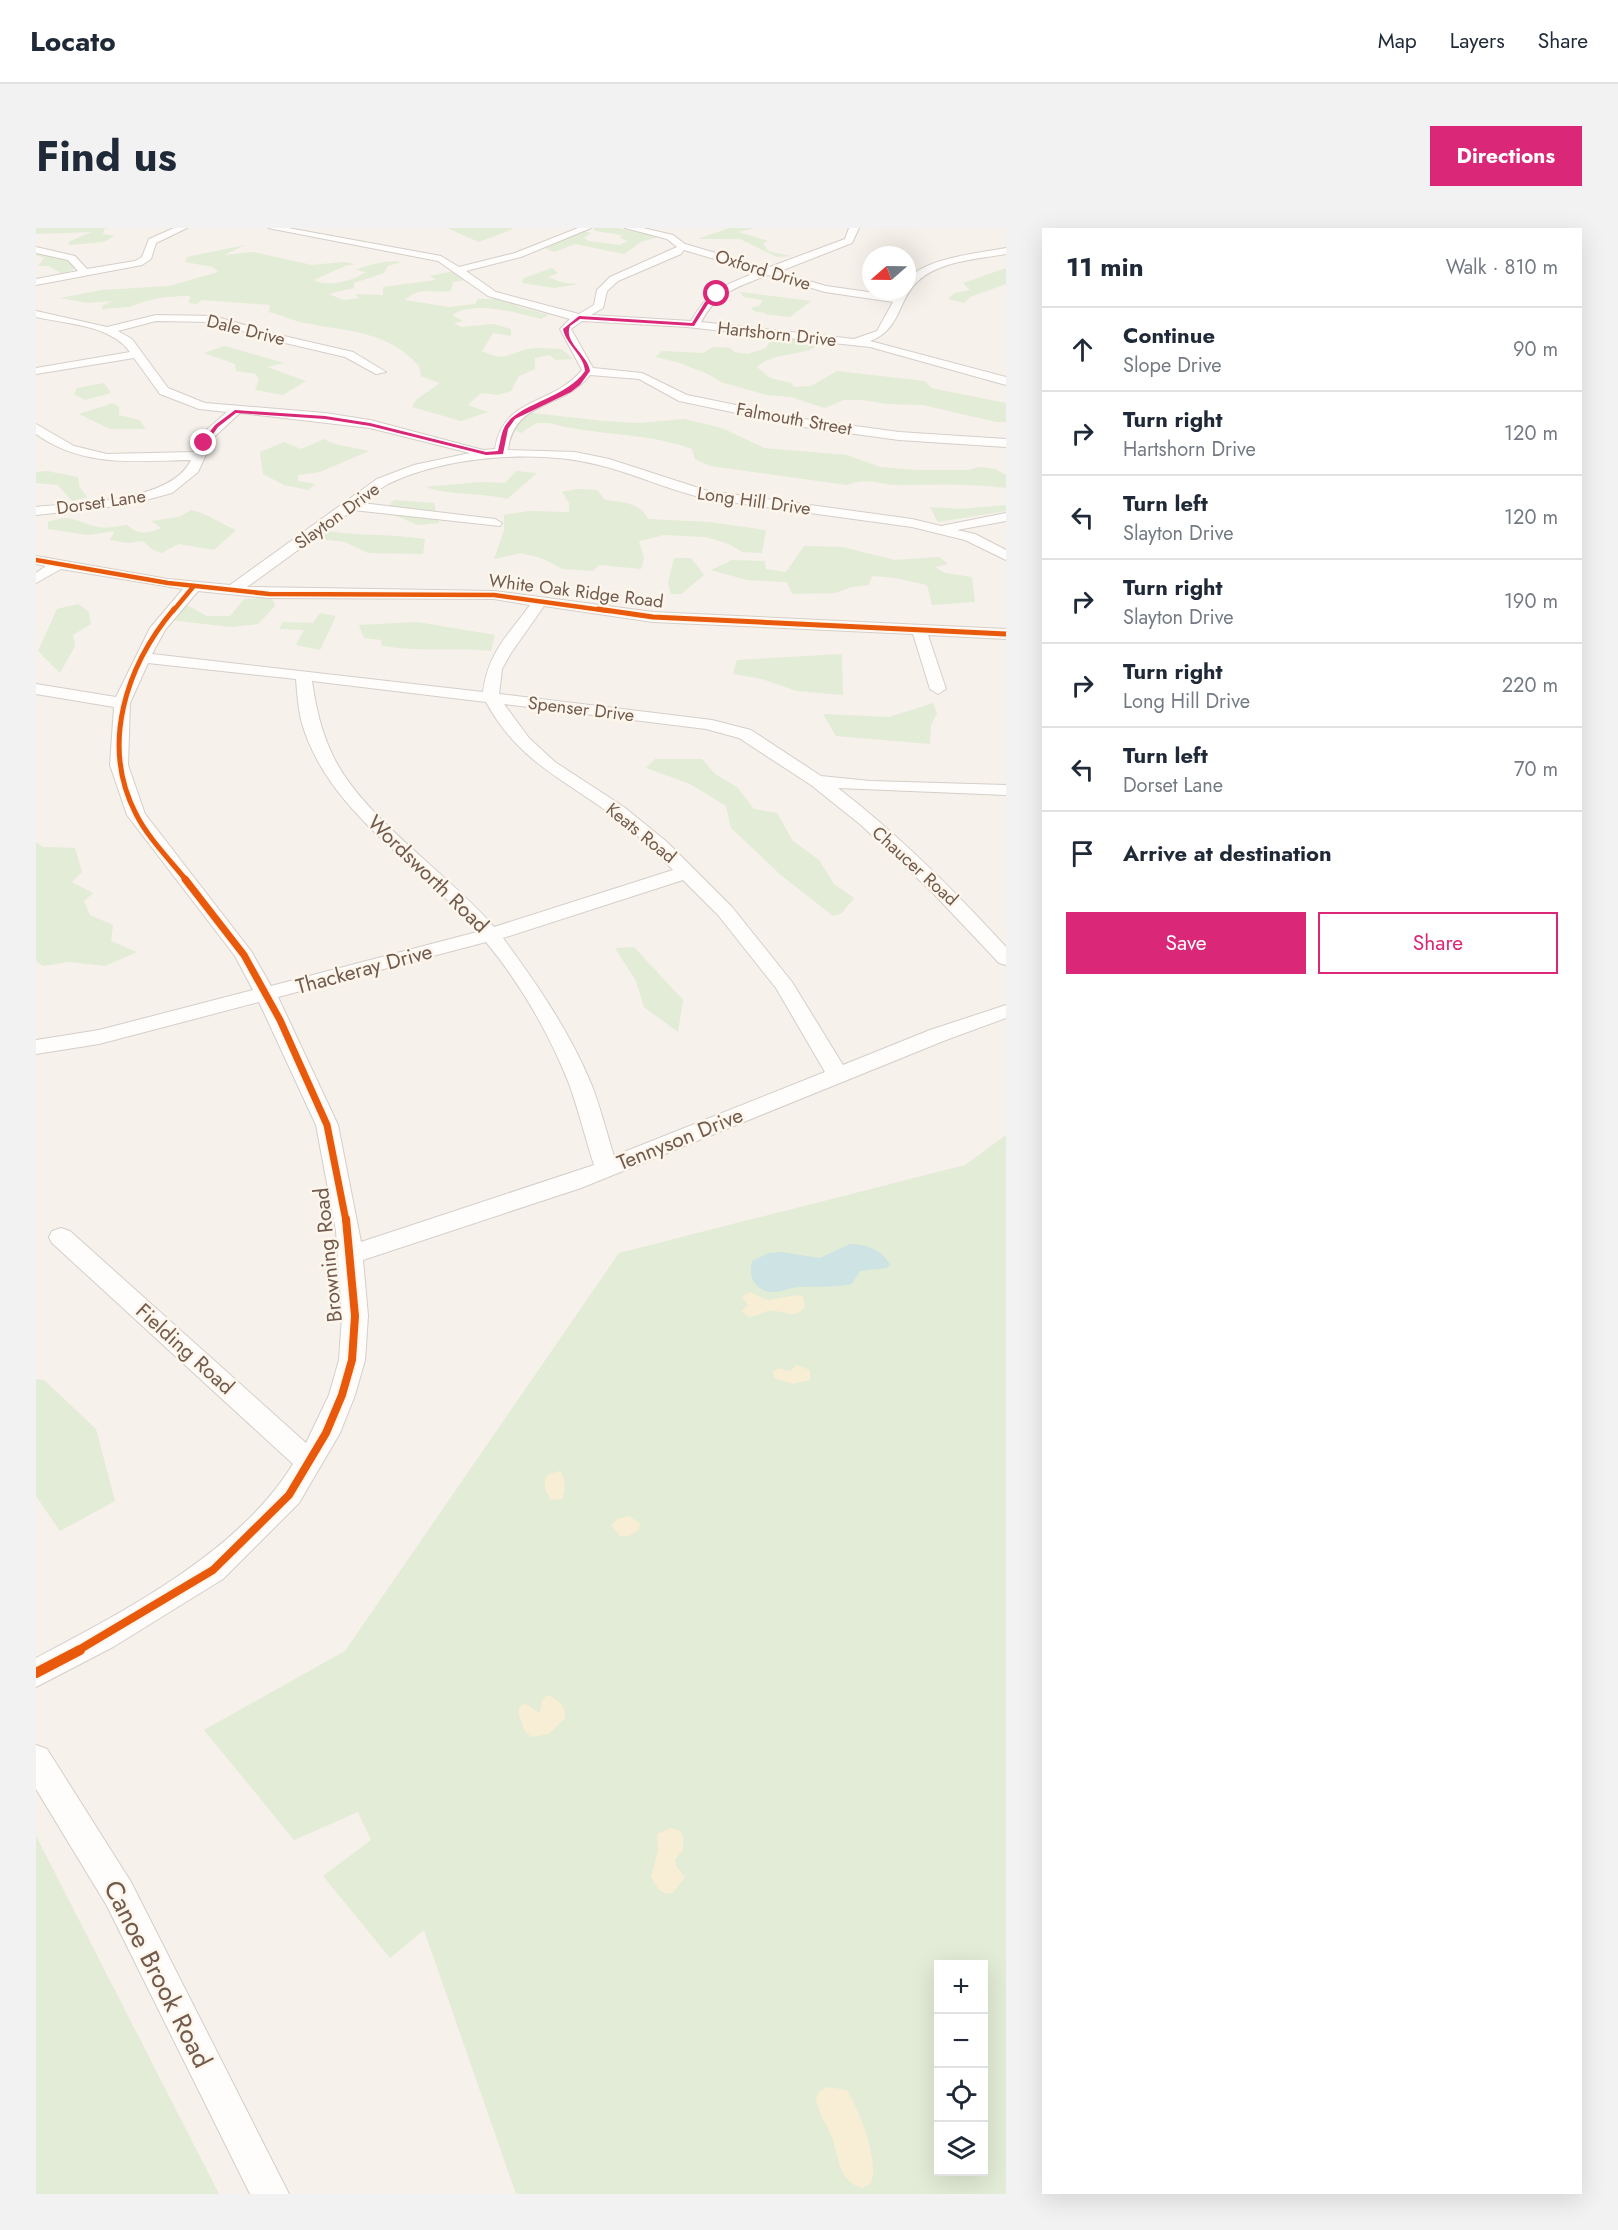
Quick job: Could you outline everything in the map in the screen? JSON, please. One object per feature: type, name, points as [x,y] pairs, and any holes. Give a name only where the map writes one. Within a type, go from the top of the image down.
[{"type":"street","points":[[36,282],[138,263],[146,259],[153,241],[182,228]]},
{"type":"street","name":"Hartshorn Drive","points":[[273,228],[290,233],[441,259],[492,294],[546,311],[579,317],[694,325],[890,347],[929,361],[1006,381]]},
{"type":"street","points":[[459,270],[518,255],[586,228]]},
{"type":"street","name":"Oxford Drive","points":[[630,228],[670,237],[682,246],[839,292],[862,292]]},
{"type":"street","points":[[694,325],[706,303],[717,294],[764,271],[849,241],[854,228]]},
{"type":"street","points":[[501,453],[506,429],[513,418],[569,391],[579,384],[588,371],[587,364],[567,337],[565,329],[579,317],[599,306],[602,290],[615,279],[678,252],[682,246]]},
{"type":"street","points":[[36,250],[71,258],[84,272]]},
{"type":"street","points":[[916,277],[938,266],[1006,251]]},
{"type":"street","points":[[856,342],[880,333],[900,300]]},
{"type":"street","points":[[36,314],[107,330],[128,341],[164,391],[203,406],[370,424],[486,453]]},
{"type":"street","name":"Dale Drive","points":[[107,330],[156,318],[213,319],[272,337],[349,354],[380,372]]},
{"type":"street","points":[[880,333],[890,347]]},
{"type":"street","points":[[36,371],[138,354]]},
{"type":"street","points":[[986,376],[1005,367]]},
{"type":"street","name":"Falmouth Street","points":[[588,371],[642,376],[683,398],[804,423],[899,436],[1006,443]]},
{"type":"street","name":"Dorset Lane","points":[[36,511],[127,501],[167,490],[193,469],[208,435],[235,411]]},
{"type":"street","points":[[36,428],[64,448],[100,457],[198,456]]},
{"type":"street","name":"Long Hill Drive","points":[[486,453],[575,456],[604,462],[685,490],[708,495],[939,528],[970,537],[1006,556]]},
{"type":"street","name":"Slayton Drive","points":[[232,591],[382,482],[419,468],[486,453]]},
{"type":"street","points":[[348,505],[495,523]]},
{"type":"street","points":[[939,528],[1006,517]]},
{"type":"street","name":"White Oak Ridge Road","points":[[36,560],[193,587],[232,591],[298,595],[464,594],[653,617],[1006,634]]},
{"type":"street","points":[[36,579],[59,564]]},
{"type":"street","name":"Browning Road","points":[[36,1674],[102,1638],[213,1570],[289,1496],[326,1433],[342,1395],[352,1360],[355,1316],[350,1255],[339,1178],[327,1125],[280,1020],[244,955],[136,815],[119,765],[122,703],[142,658],[163,622],[193,587]]},
{"type":"street","points":[[491,698],[490,687],[494,669],[503,652],[540,602]]},
{"type":"street","points":[[919,630],[938,689]]},
{"type":"street","name":"Spenser Drive","points":[[142,658],[303,675],[728,728],[764,745],[817,781],[870,786],[1006,790]]},
{"type":"street","name":"Wordsworth Road","points":[[303,675],[310,725],[325,759],[348,795],[381,830],[443,882],[491,935],[541,1006],[574,1072],[607,1169]]},
{"type":"street","points":[[36,689],[122,703]]},
{"type":"street","name":"Keats Road","points":[[491,698],[503,718],[523,742],[549,766],[618,811],[687,872],[725,911],[785,986],[838,1075]]},
{"type":"street","name":"Chaucer Road","points":[[817,781],[840,798],[958,906],[1006,958]]},
{"type":"street","name":"Thackeray Drive","points":[[36,1047],[99,1037],[491,935],[687,872]]},
{"type":"street","name":"Tennyson Drive","points":[[350,1255],[607,1169],[838,1075],[1006,1011]]},
{"type":"street","name":"Fielding Road","points":[[61,1237],[308,1461]]},
{"type":"street","name":"Canoe Brook Road","points":[[36,1760],[119,1894],[270,2194]]},
{"type":"green space","points":[[36,228],[109,228],[104,229],[103,234],[115,236],[103,242],[70,245],[68,242],[92,232],[36,234]]},
{"type":"green space","points":[[447,228],[512,228],[513,229],[479,242]]},
{"type":"green space","points":[[593,228],[618,228],[658,237],[641,242],[624,254],[575,244],[554,252],[545,248],[584,231],[591,233],[584,238],[588,241],[620,245],[628,241],[620,238],[622,235],[595,231]]},
{"type":"green space","points":[[729,228],[755,228],[738,232],[768,241],[763,243],[768,251],[791,256],[777,257],[740,239],[698,239]]},
{"type":"green space","points":[[245,245],[224,255],[253,252],[312,265],[344,262],[355,264],[314,280],[326,283],[354,278],[366,272],[356,270],[366,266],[401,262],[388,266],[384,273],[354,283],[354,288],[328,294],[344,300],[359,298],[355,294],[383,295],[383,287],[436,280],[430,276],[453,271],[465,280],[453,282],[451,291],[422,291],[405,300],[449,307],[475,304],[478,299],[502,299],[519,307],[549,315],[541,319],[497,309],[473,308],[452,315],[463,321],[454,323],[461,327],[493,324],[511,329],[511,336],[493,333],[482,351],[489,354],[501,357],[532,348],[562,349],[573,359],[555,360],[550,355],[535,358],[535,369],[519,376],[511,391],[498,395],[481,393],[468,405],[488,412],[461,421],[412,407],[417,399],[440,383],[421,376],[419,366],[394,345],[366,334],[296,321],[269,312],[270,305],[202,300],[197,304],[189,303],[190,296],[182,296],[160,298],[129,307],[103,310],[102,306],[112,301],[88,303],[60,298],[102,290],[169,286],[218,272],[213,267],[185,262],[187,257]]},
{"type":"green space","points":[[36,251],[70,260],[76,268],[63,274],[48,266],[38,266],[44,258],[36,255]]},
{"type":"green space","points":[[552,268],[558,273],[548,277],[564,283],[579,284],[554,288],[522,283],[524,278]]},
{"type":"green space","points":[[1006,268],[1006,284],[970,297],[964,303],[948,299],[955,293],[970,290],[963,283]]},
{"type":"green space","points":[[740,292],[811,301],[790,317],[764,314],[767,313],[756,312],[751,308],[759,306],[763,300],[744,297]]},
{"type":"green space","points":[[771,340],[813,342],[817,346],[771,359],[757,367],[770,378],[791,383],[794,387],[811,386],[837,371],[925,381],[931,388],[1006,403],[1006,422],[996,422],[923,405],[888,404],[861,400],[843,400],[825,408],[791,397],[767,395],[721,382],[708,374],[677,362],[655,357],[662,351],[703,353],[713,347],[730,348],[734,352],[748,354],[766,348]]},
{"type":"green space","points":[[225,346],[284,363],[267,367],[306,381],[283,395],[255,390],[259,380],[256,374],[236,371],[235,364],[204,353]]},
{"type":"green space","points":[[104,383],[111,393],[85,400],[74,394],[77,388]]},
{"type":"green space","points":[[113,403],[119,407],[119,415],[139,420],[146,429],[110,429],[79,414]]},
{"type":"green space","points":[[524,412],[639,423],[684,419],[722,428],[764,448],[847,455],[880,467],[916,470],[968,470],[978,467],[995,469],[1006,475],[1006,488],[965,485],[897,485],[867,481],[847,485],[710,466],[695,459],[692,449],[657,440],[549,423],[536,423],[521,433],[511,428]]},
{"type":"green space","points":[[324,439],[334,444],[369,451],[320,472],[298,475],[298,481],[315,484],[308,490],[284,485],[263,474],[260,452],[284,442],[301,449]]},
{"type":"green space","points":[[47,471],[78,477],[79,486],[87,497],[72,501],[58,485],[36,483],[36,472]]},
{"type":"green space","points":[[516,471],[537,473],[507,499],[445,492],[425,487],[481,482],[505,483]]},
{"type":"green space","points":[[577,489],[597,490],[605,500],[635,506],[645,513],[648,519],[709,522],[766,530],[762,553],[742,552],[729,544],[706,537],[664,535],[639,541],[644,558],[641,569],[599,565],[593,571],[563,569],[541,558],[521,553],[494,559],[504,530],[504,515],[529,511],[569,512],[569,503],[562,492]]},
{"type":"green space","points":[[394,500],[434,503],[439,523],[418,525],[384,511]]},
{"type":"green space","points":[[1006,505],[1006,511],[938,522],[930,507],[959,509]]},
{"type":"green space","points":[[191,510],[236,530],[214,550],[179,544],[161,553],[143,541],[128,543],[110,540],[115,531],[88,535],[48,529],[48,522],[69,518],[101,528],[127,525],[135,531],[147,532],[161,528],[151,521],[179,517]]},
{"type":"green space","points":[[326,531],[425,539],[423,554],[368,553],[345,542],[312,538]]},
{"type":"green space","points":[[804,546],[842,547],[895,560],[939,557],[948,564],[935,567],[945,573],[972,577],[975,602],[932,605],[927,585],[895,578],[872,576],[869,585],[852,587],[835,593],[792,594],[787,582],[747,580],[711,570],[732,560],[765,561],[766,569],[786,572]]},
{"type":"green space","points":[[674,558],[691,558],[704,575],[681,594],[671,594],[668,583]]},
{"type":"green space","points":[[272,597],[275,606],[258,624],[231,627],[170,620],[183,603],[207,616],[230,616],[244,599]]},
{"type":"green space","points":[[78,604],[89,612],[91,624],[73,635],[75,646],[60,673],[38,651],[57,609]]},
{"type":"green space","points":[[320,613],[336,616],[320,650],[296,645],[304,630],[279,629],[283,622],[313,623]]},
{"type":"green space","points":[[417,622],[495,635],[491,651],[382,646],[381,640],[364,638],[359,625]]},
{"type":"green space","points":[[842,654],[843,695],[797,691],[762,679],[733,674],[737,660]]},
{"type":"green space","points":[[933,703],[937,713],[931,725],[930,744],[836,736],[823,714],[889,717]]},
{"type":"green space","points":[[655,759],[702,759],[715,774],[737,787],[754,809],[777,813],[793,841],[819,860],[834,884],[854,898],[842,913],[833,916],[782,876],[731,828],[726,806],[690,784],[646,768]]},
{"type":"green space","points":[[36,842],[43,847],[75,848],[82,872],[72,882],[93,893],[84,901],[90,915],[113,925],[111,941],[137,952],[105,966],[69,962],[43,966],[36,961]]},
{"type":"green space","points":[[634,947],[683,1000],[678,1032],[644,1007],[636,981],[615,948]]},
{"type":"green space","points":[[1006,1135],[1006,2194],[516,2194],[424,1930],[390,1958],[323,1876],[371,1840],[358,1812],[294,1840],[204,1730],[345,1651],[619,1253],[965,1165]]},
{"type":"green space","points":[[36,1379],[44,1380],[96,1429],[115,1501],[60,1531],[36,1496]]},
{"type":"green space","points":[[36,1836],[219,2194],[36,2194]]},
{"type":"sand","points":[[750,1292],[768,1300],[798,1295],[803,1297],[805,1306],[801,1311],[793,1314],[768,1311],[749,1317],[741,1311],[748,1305],[742,1297]]},
{"type":"sand","points":[[797,1365],[810,1370],[810,1380],[792,1384],[774,1378],[773,1372],[778,1368],[790,1371]]},
{"type":"sand","points":[[560,1471],[565,1488],[563,1496],[562,1499],[551,1500],[545,1490],[545,1479],[549,1474]]},
{"type":"sand","points":[[628,1516],[640,1523],[639,1530],[629,1536],[620,1536],[611,1525],[618,1519]]},
{"type":"sand","points":[[546,1696],[551,1696],[562,1705],[565,1718],[549,1734],[531,1737],[524,1730],[518,1711],[521,1705],[526,1704],[540,1713],[542,1700]]},
{"type":"sand","points":[[671,1828],[679,1830],[683,1836],[683,1850],[675,1860],[676,1866],[685,1877],[674,1892],[666,1894],[658,1889],[651,1876],[658,1850],[657,1834]]},
{"type":"sand","points":[[828,2087],[847,2090],[867,2136],[873,2174],[871,2183],[862,2188],[848,2180],[844,2174],[819,2109],[816,2098],[820,2091]]},
{"type":"shaded area","points":[[850,1244],[873,1249],[883,1255],[890,1265],[887,1268],[860,1271],[852,1284],[796,1287],[775,1292],[760,1288],[752,1277],[752,1261],[769,1253],[781,1252],[820,1258]]},
{"type":"cycle path","points":[[36,560],[168,583],[269,594],[494,595],[653,617],[1006,634]]},
{"type":"cycle path","points":[[36,1673],[102,1638],[213,1570],[289,1495],[326,1433],[342,1395],[352,1360],[355,1316],[348,1231],[327,1125],[280,1020],[244,955],[136,815],[119,765],[122,703],[131,680],[158,628],[193,587]]},
{"type":"route","points":[[204,443],[216,426],[235,411],[325,417],[370,424],[486,453],[501,453],[506,429],[513,418],[569,391],[579,384],[588,371],[587,364],[567,337],[565,329],[568,325],[579,317],[635,323],[694,325],[706,303],[717,294]]}]
